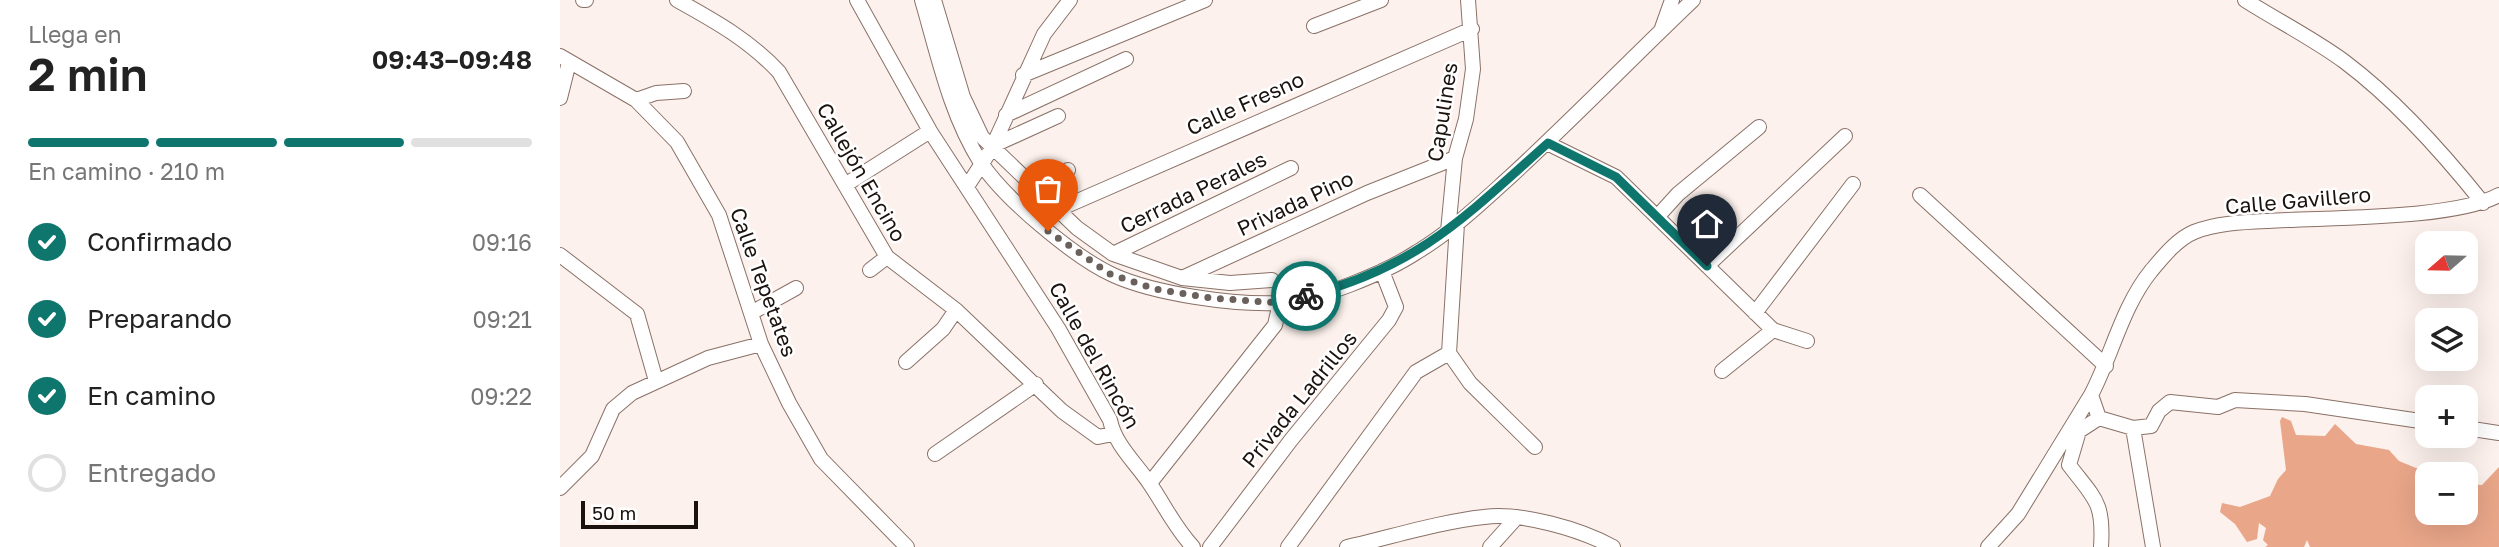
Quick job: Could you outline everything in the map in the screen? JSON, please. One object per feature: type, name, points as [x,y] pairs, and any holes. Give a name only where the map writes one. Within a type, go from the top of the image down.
[{"type":"street","name":"Callejón Encino","points":[[677,0],[733,31],[758,50],[779,72],[887,257],[956,310],[1062,411],[1098,437],[1113,434]]},
{"type":"street","name":"Calle del Rincón","points":[[857,0],[930,131],[968,185],[1058,328],[1110,420],[1113,434],[1150,484],[1178,531],[1193,547]]},
{"type":"street","points":[[922,0],[952,102],[982,164],[1048,231],[1110,274],[1155,289],[1211,298],[1280,303],[1330,290],[1382,271],[1453,228],[1548,143],[1693,0]]},
{"type":"street","points":[[934,0],[963,97],[982,137],[1057,210],[1113,254],[1182,278],[1230,283],[1272,280]]},
{"type":"street","points":[[968,185],[992,147],[1044,34],[1070,0]]},
{"type":"street","points":[[1023,75],[1205,0]]},
{"type":"street","points":[[1314,26],[1381,0]]},
{"type":"street","name":"Capulines","points":[[1453,228],[1455,158],[1466,119],[1473,69],[1468,0]]},
{"type":"street","points":[[1661,30],[1672,0]]},
{"type":"street","points":[[2245,0],[2345,62],[2393,104],[2456,169],[2483,203]]},
{"type":"street","name":"Calle Fresno","points":[[1057,210],[1472,29]]},
{"type":"street","points":[[560,98],[564,59]]},
{"type":"street","name":"Calle Tepetates","points":[[564,59],[636,100],[677,142],[719,215],[761,344],[789,404],[821,459],[907,547]]},
{"type":"street","points":[[1006,115],[1126,59]]},
{"type":"street","points":[[636,100],[656,93],[684,91]]},
{"type":"street","points":[[992,147],[1058,116]]},
{"type":"street","points":[[1658,216],[1678,194],[1759,127]]},
{"type":"street","points":[[845,185],[930,131]]},
{"type":"street","points":[[1707,266],[1845,136]]},
{"type":"street","points":[[1548,143],[1616,177],[1773,330],[1807,341]]},
{"type":"street","name":"Privada Pino","points":[[1155,289],[1367,193],[1455,158]]},
{"type":"street","name":"Cerrada Perales","points":[[1113,254],[1291,168]]},
{"type":"street","points":[[1029,184],[1068,170]]},
{"type":"street","points":[[1755,313],[1853,184]]},
{"type":"street","points":[[1920,195],[2106,366]]},
{"type":"street","name":"Calle Gavillero","points":[[1988,547],[2018,514],[2091,395],[2106,366],[2119,327],[2149,274],[2171,249],[2193,232],[2239,222],[2423,212],[2483,203],[2499,195]]},
{"type":"street","points":[[1048,231],[1057,210]]},
{"type":"street","points":[[1453,228],[1449,353],[1470,383],[1535,447]]},
{"type":"street","points":[[560,255],[637,314],[656,381]]},
{"type":"street","points":[[870,270],[887,257]]},
{"type":"street","name":"Privada Ladrillos","points":[[1210,547],[1291,440],[1389,320],[1396,307],[1382,271]]},
{"type":"street","points":[[751,313],[796,288]]},
{"type":"street","points":[[1150,484],[1275,325],[1280,303]]},
{"type":"street","points":[[906,362],[943,329],[956,310]]},
{"type":"street","points":[[1722,371],[1773,330]]},
{"type":"street","points":[[560,488],[592,456],[613,410],[632,393],[708,358],[761,344]]},
{"type":"street","points":[[1289,547],[1416,372],[1449,353]]},
{"type":"street","points":[[935,454],[1035,384]]},
{"type":"street","points":[[2091,395],[2099,418]]},
{"type":"street","points":[[2099,418],[2133,428],[2151,426],[2159,411],[2170,402],[2218,407],[2235,400],[2305,404],[2415,420]]},
{"type":"street","points":[[2099,418],[2078,432],[2069,465],[2096,498],[2103,517],[2101,547]]},
{"type":"street","points":[[2133,428],[2153,547]]},
{"type":"street","points":[[2478,430],[2499,433]]},
{"type":"street","points":[[1347,547],[1484,517],[1517,517],[1555,526],[1613,547]]},
{"type":"street","points":[[1490,547],[1517,517]]},
{"type":"shaded area","points":[[2282,417],[2291,421],[2296,435],[2325,436],[2335,424],[2356,444],[2389,450],[2399,461],[2415,468],[2415,525],[2478,525],[2478,485],[2482,485],[2499,467],[2499,547],[2310,547],[2307,540],[2304,547],[2265,547],[2268,545],[2263,540],[2266,528],[2259,523],[2257,539],[2247,542],[2235,524],[2220,512],[2222,503],[2240,507],[2270,496],[2286,470],[2280,421]]},
{"type":"way so far","points":[[1048,231],[1110,274],[1155,289],[1211,298],[1280,303],[1306,296]]},
{"type":"route","points":[[1306,296],[1382,271],[1416,253],[1457,224],[1548,143],[1616,177],[1707,266]]}]
